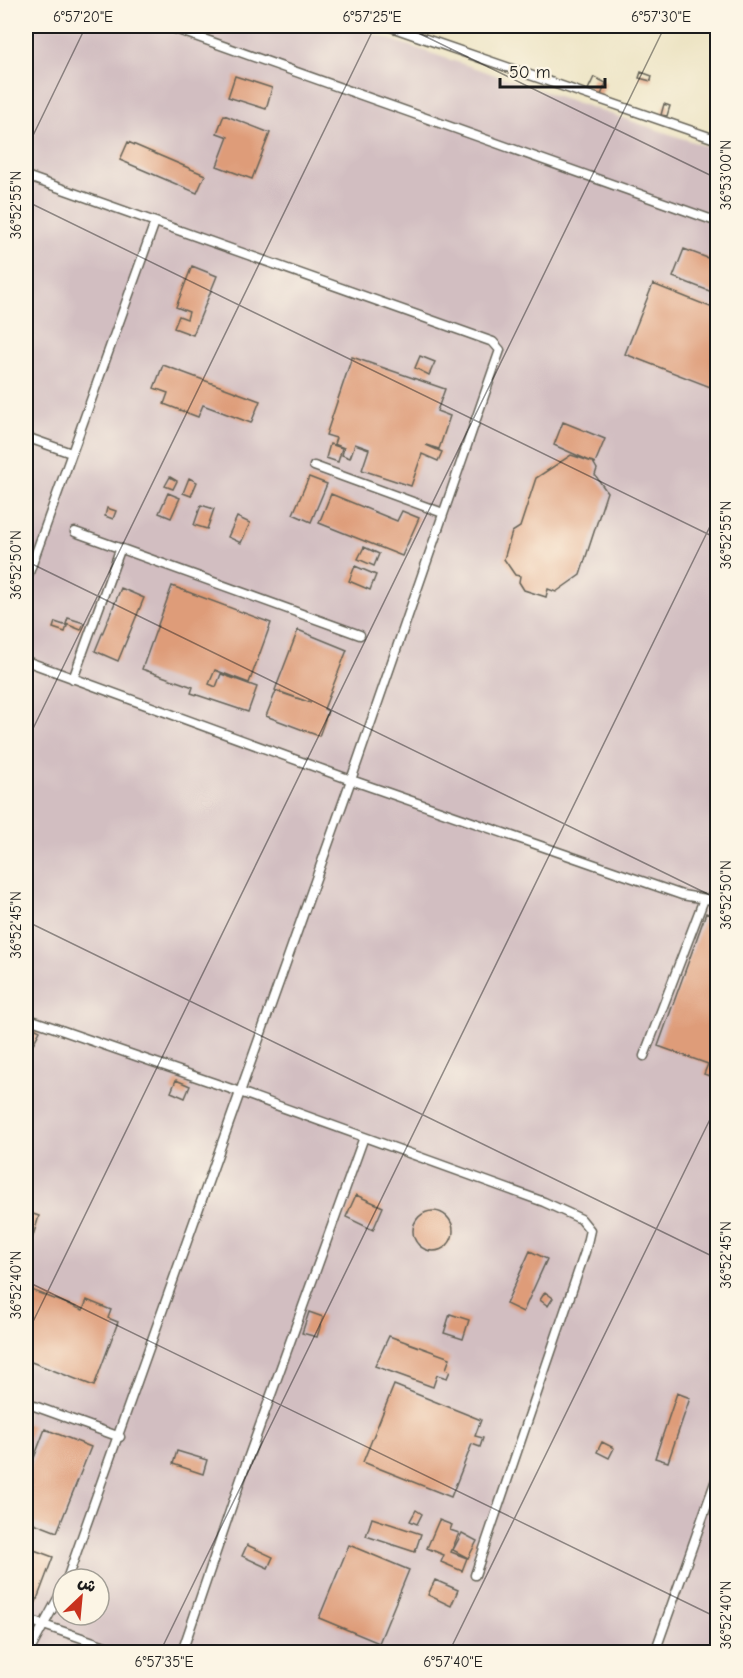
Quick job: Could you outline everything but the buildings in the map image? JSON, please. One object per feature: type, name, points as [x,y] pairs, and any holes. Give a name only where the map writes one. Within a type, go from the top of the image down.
[{"type":"lane","points":[[167,26],[717,222]]},
{"type":"lane","points":[[388,26],[717,140]]},
{"type":"lane","points":[[26,176],[493,342],[500,350],[120,1437],[71,1567]]},
{"type":"lane","points":[[26,581],[155,222]]},
{"type":"lane","points":[[26,437],[71,453]]},
{"type":"lane","points":[[314,466],[443,513]]},
{"type":"lane","points":[[75,532],[360,635]]},
{"type":"lane","points":[[73,679],[120,550]]},
{"type":"lane","points":[[26,661],[351,780],[682,895],[717,901]]},
{"type":"lane","points":[[644,1056],[704,899]]},
{"type":"lane","points":[[26,1018],[240,1092],[544,1202],[581,1219],[590,1230],[585,1252],[475,1575]]},
{"type":"lane","points":[[182,1653],[245,1467],[364,1137]]},
{"type":"lane","points":[[26,1403],[120,1437]]},
{"type":"lane","points":[[655,1653],[717,1474]]},
{"type":"lane","points":[[29,1653],[51,1612]]},
{"type":"lane","points":[[26,1619],[110,1651],[123,1653]]},
{"type":"shaded area","points":[[26,26],[351,26],[717,150],[717,1652],[26,1652]]}]
